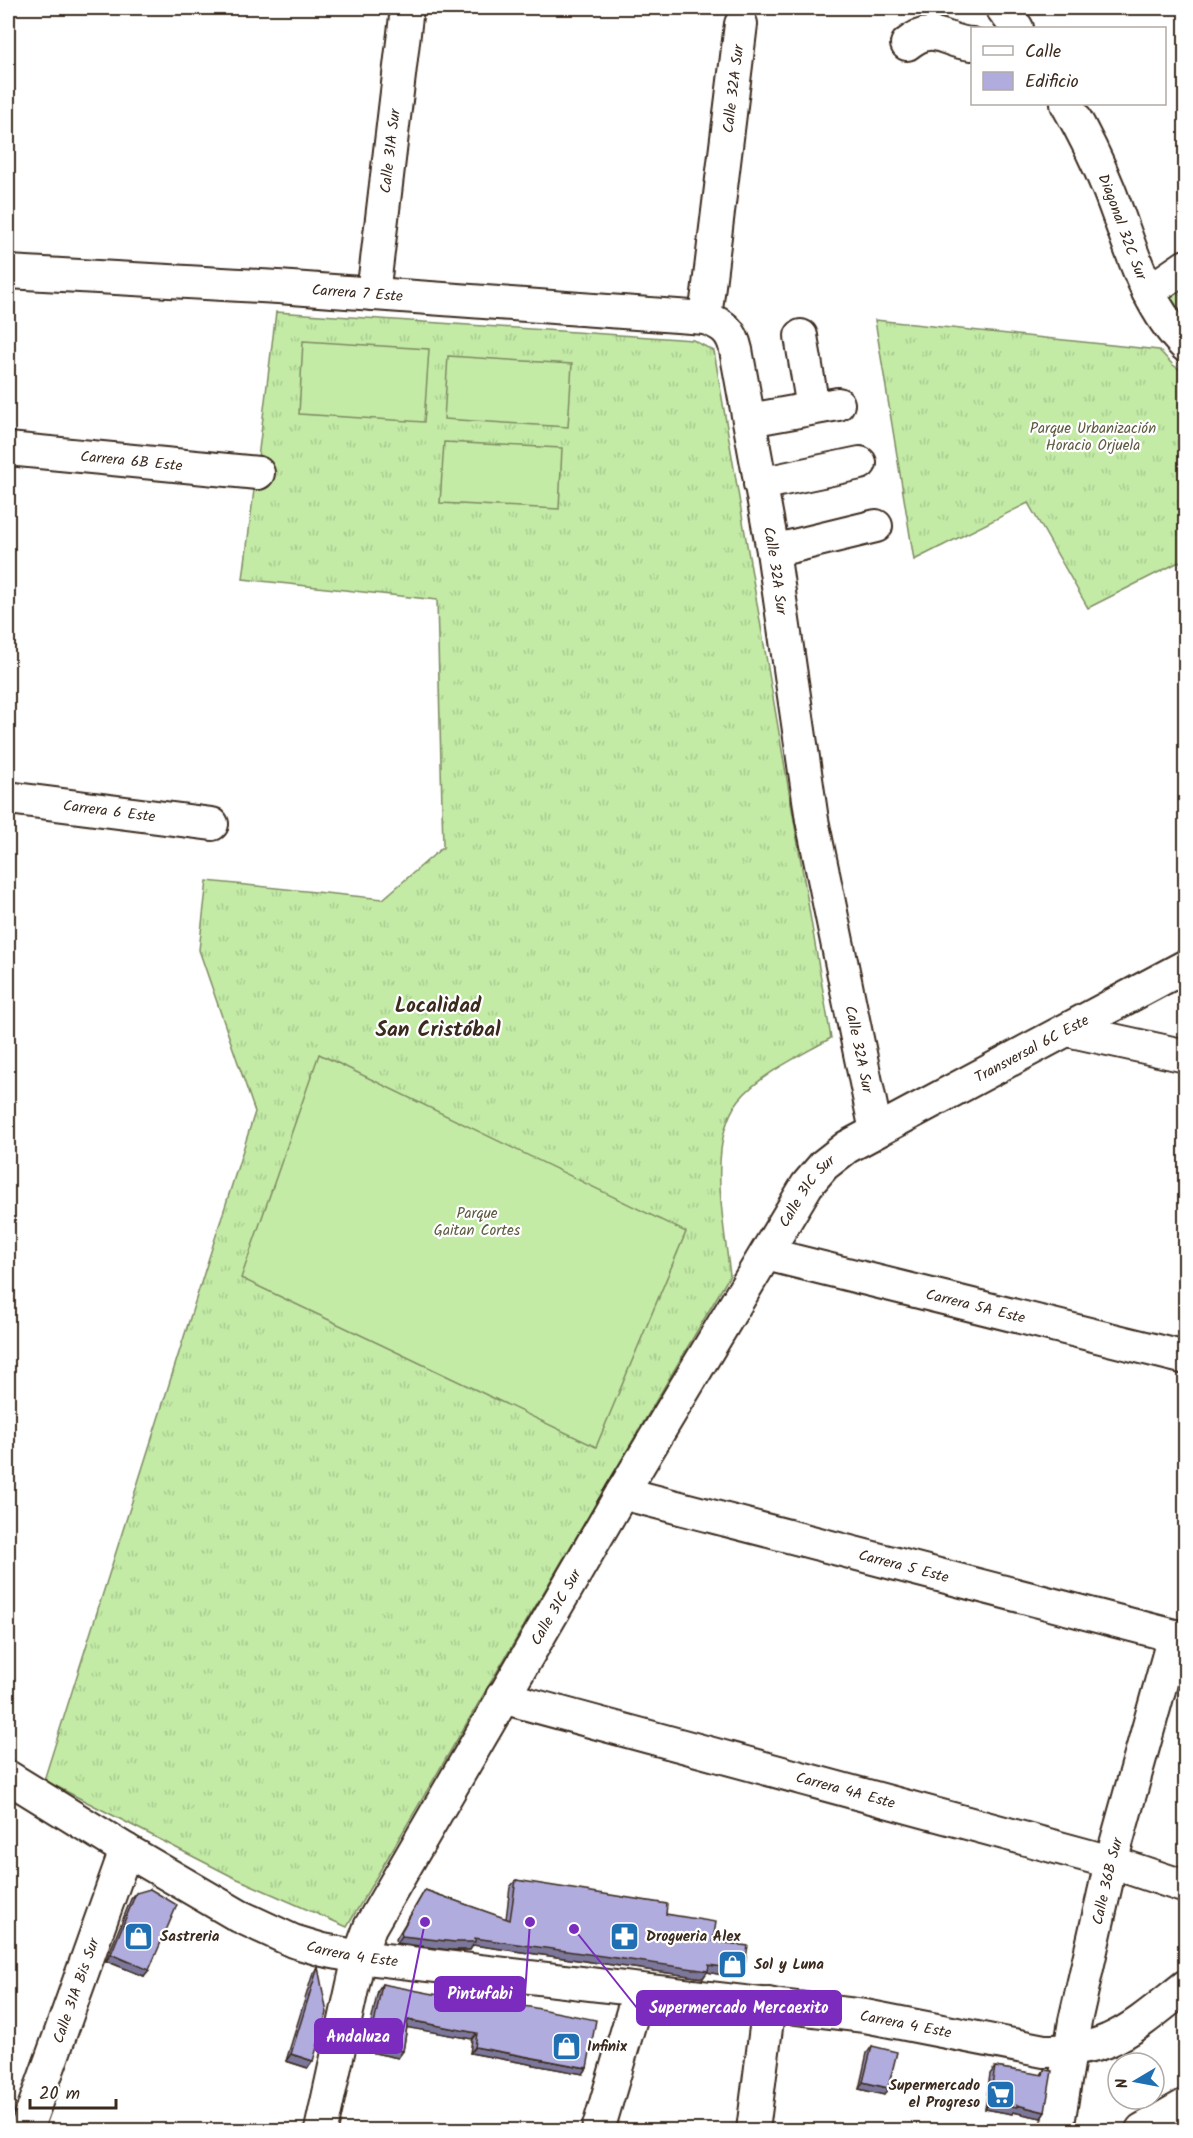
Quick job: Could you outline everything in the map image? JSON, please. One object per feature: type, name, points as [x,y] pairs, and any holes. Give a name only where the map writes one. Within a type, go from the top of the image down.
[{"type":"street","name":"Calle 31A Sur","points":[[373,294],[407,8]]},
{"type":"street","points":[[1002,8],[1016,27]]},
{"type":"street","name":"Calle 32A Sur","points":[[741,24],[705,318],[724,326],[734,340],[772,551],[812,820],[876,1131]]},
{"type":"street","points":[[907,44],[923,33],[932,33],[971,44]]},
{"type":"street","name":"Diagonal 32C Sur","points":[[1067,105],[1090,145],[1148,292],[1174,334],[1185,346]]},
{"type":"street","points":[[1148,292],[1185,266]]},
{"type":"street","name":"Carrera 7 Este","points":[[8,272],[278,286],[705,318]]},
{"type":"street","points":[[749,420],[825,406],[801,336]]},
{"type":"street","name":"Carrera 6B Este","points":[[8,449],[258,473]]},
{"type":"street","points":[[760,484],[860,463]]},
{"type":"street","points":[[772,551],[876,526]]},
{"type":"street","name":"Carrera 6 Este","points":[[8,798],[212,824]]},
{"type":"street","name":"Transversal 6C Este","points":[[876,1131],[1185,966]]},
{"type":"street","points":[[1067,1030],[1185,1056]]},
{"type":"street","name":"Calle 31C Sur","points":[[321,2130],[359,1957],[370,1927],[382,1904],[622,1493],[807,1185],[824,1165],[847,1147],[876,1131]]},
{"type":"street","name":"Carrera 5A Este","points":[[766,1254],[1185,1358]]},
{"type":"street","name":"Carrera 5 Este","points":[[622,1493],[1180,1637]]},
{"type":"street","name":"Calle 36B Sur","points":[[1057,2130],[1070,2050],[1111,1862],[1180,1637]]},
{"type":"street","name":"Carrera 4A Este","points":[[502,1698],[1111,1862],[1185,1887]]},
{"type":"street","name":"Carrera 4 Este","points":[[8,1777],[126,1850],[265,1929],[292,1941],[322,1950],[359,1957],[865,2016],[1044,2052],[1070,2050],[1108,2041],[1185,1986]]},
{"type":"street","name":"Calle 31A Bis Sur","points":[[26,2130],[126,1850]]},
{"type":"street","points":[[598,2130],[639,1991]]},
{"type":"street","points":[[753,2130],[770,2004]]},
{"type":"street","points":[[1142,2130],[1185,2105]]},
{"type":"green space","points":[[1185,283],[1185,316],[1168,296]]},
{"type":"green space","name":"Parque Gaitan Cortes","points":[[276,312],[693,340],[714,351],[831,1038],[758,1082],[739,1100],[729,1118],[723,1138],[720,1184],[730,1275],[347,1927],[233,1877],[44,1780],[255,1112],[199,950],[207,881],[383,899],[443,847],[437,600],[243,579]]},
{"type":"green space","name":"Parque Urbanización Horacio Orjuela","points":[[875,320],[1159,350],[1173,365],[1185,373],[1185,559],[1088,608],[1028,503],[914,560]]},
{"type":"green space","points":[[303,341],[429,349],[424,422],[299,414]]},
{"type":"green space","points":[[448,356],[572,364],[568,427],[444,419]]},
{"type":"green space","points":[[444,442],[562,448],[559,509],[440,503]]},
{"type":"green space","points":[[319,1054],[686,1232],[596,1447],[241,1278]]},
{"type":"building","points":[[516,1880],[667,1904],[666,1914],[716,1922],[713,1941],[748,1946],[744,1970],[709,1965],[708,1971],[475,1938],[475,1942],[455,1942],[402,1936],[401,1932],[425,1890],[510,1920]]},
{"type":"building","name":"Sastreria","points":[[150,1889],[177,1905],[149,1970],[111,1954],[136,1893]]},
{"type":"building","points":[[318,1967],[327,2013],[313,2061],[291,2054]]},
{"type":"building","points":[[382,1984],[449,1997],[530,2007],[596,2020],[587,2068],[475,2047],[477,2033],[408,2020],[403,2051],[370,2045]]},
{"type":"building","points":[[872,2046],[897,2052],[888,2088],[863,2082]]},
{"type":"building","points":[[995,2067],[1043,2075],[1044,2070],[1052,2071],[1045,2112],[1017,2105],[1017,2107],[989,2103]]},
{"type":"place","name":"Andaluza","points":[[425,1922]]},
{"type":"place","name":"Pintufabi","points":[[530,1922]]},
{"type":"place","name":"Supermercado Mercaexito","points":[[574,1929]]},
{"type":"place","name":"Sastreria","points":[[139,1936]]},
{"type":"place","name":"Drogueria Alex","points":[[625,1936]]},
{"type":"place","name":"Sol y Luna","points":[[733,1964]]},
{"type":"place","name":"Infinix","points":[[566,2046]]},
{"type":"place","name":"Supermercado el Progreso","points":[[1001,2094]]},
{"type":"district","name":"Localidad San Cristóbal","points":[[438,1017]]}]
